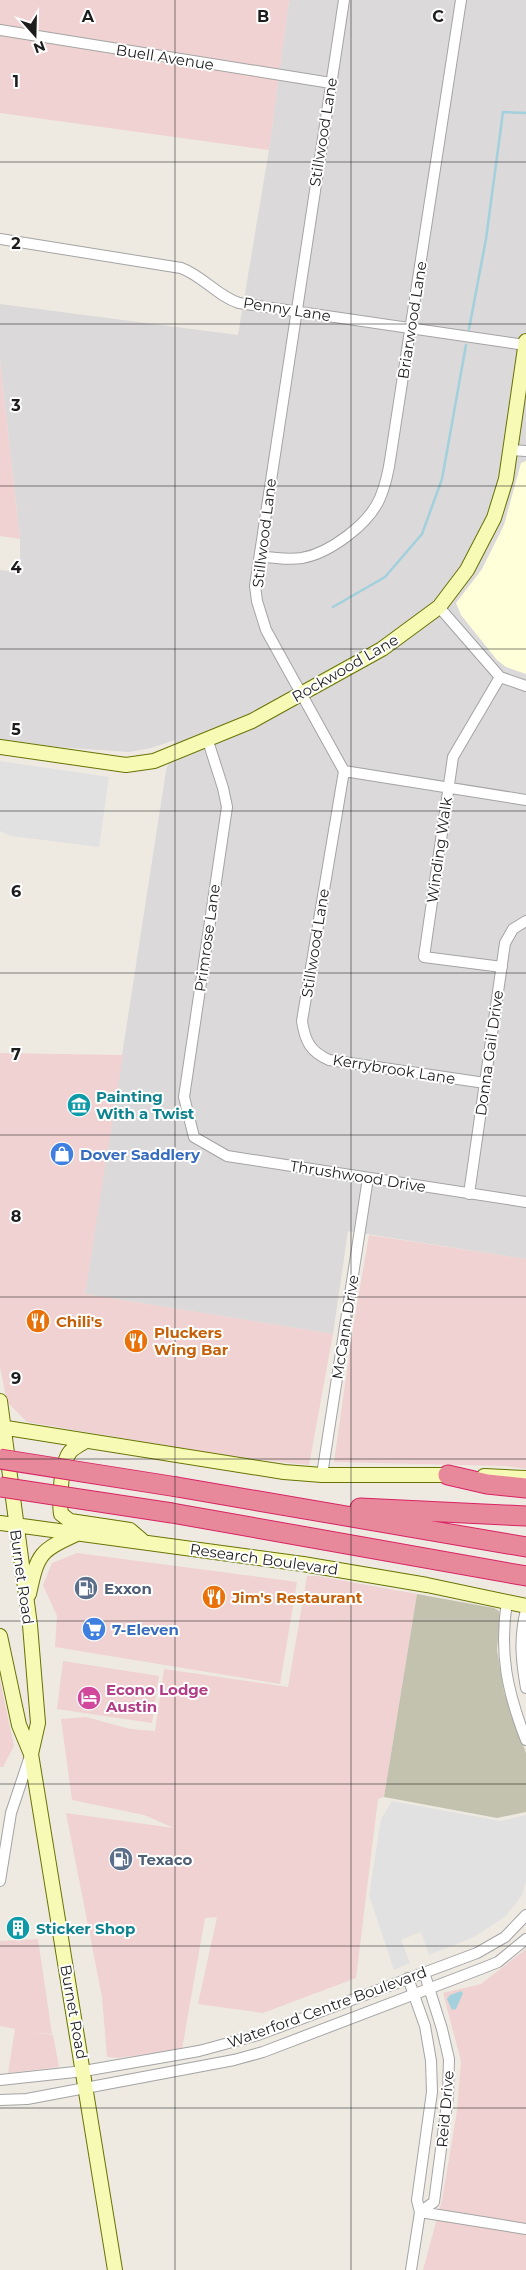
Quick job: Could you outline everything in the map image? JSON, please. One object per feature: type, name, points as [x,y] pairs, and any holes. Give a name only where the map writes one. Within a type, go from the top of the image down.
[{"type":"highway","points":[[0,1459],[303,1507],[526,1547]]},
{"type":"highway","points":[[448,1475],[487,1484],[526,1488]]},
{"type":"highway","points":[[0,1487],[172,1513],[526,1576]]},
{"type":"highway","points":[[303,1507],[526,1516]]},
{"type":"main road","name":"Rockwood Lane","points":[[0,747],[126,766],[154,761],[208,741],[252,721],[302,694],[382,649],[439,607],[467,570],[494,518],[506,479],[526,341]]},
{"type":"main road","name":"Burnet Road","points":[[0,1401],[2,1428],[27,1605],[38,1724],[31,1754]]},
{"type":"main road","points":[[2,1428],[250,1468],[322,1475],[448,1475],[526,1478]]},
{"type":"main road","points":[[86,1441],[70,1452],[64,1463],[59,1504],[61,1514],[70,1522],[130,1530],[144,1542]]},
{"type":"main road","name":"Research Boulevard","points":[[0,1523],[303,1564],[526,1606]]},
{"type":"main road","points":[[27,1605],[35,1564],[42,1554],[51,1546],[80,1533]]},
{"type":"main road","name":"Burnet Road","points":[[0,1636],[19,1726],[31,1754],[115,2270]]},
{"type":"street","name":"Stillwood Lane","points":[[308,1045],[302,1021],[344,771],[266,630],[260,612],[256,586],[344,0]]},
{"type":"street","name":"Briarwood Lane","points":[[260,556],[303,558],[341,540],[371,513],[387,479],[461,0]]},
{"type":"street","name":"Buell Avenue","points":[[0,30],[331,84]]},
{"type":"street","name":"Penny Lane","points":[[0,239],[181,268],[194,272],[227,299],[410,329],[525,345]]},
{"type":"street","points":[[510,450],[526,451]]},
{"type":"street","points":[[439,607],[500,677],[526,686]]},
{"type":"street","name":"Winding Walk","points":[[500,677],[453,757],[424,957],[502,967]]},
{"type":"street","name":"Primrose Lane","points":[[194,1137],[184,1097],[227,807],[208,741]]},
{"type":"street","points":[[344,771],[526,800]]},
{"type":"street","name":"Donna Gail Drive","points":[[469,1194],[505,943],[513,929],[526,921]]},
{"type":"street","name":"Kerrybrook Lane","points":[[308,1045],[316,1054],[330,1060],[485,1083]]},
{"type":"street","name":"Thrushwood Drive","points":[[194,1137],[226,1156],[526,1202]]},
{"type":"street","name":"McCann Drive","points":[[322,1475],[368,1178]]},
{"type":"street","points":[[507,1601],[503,1626],[506,1680],[512,1704],[526,1740]]},
{"type":"street","points":[[526,1610],[520,1631],[520,1649],[526,1688]]},
{"type":"street","points":[[0,1880],[11,1813],[31,1754]]},
{"type":"street","name":"Waterford Centre Boulevard","points":[[0,2080],[84,2071],[199,2051],[258,2035],[492,1946],[505,1937],[526,1914]]},
{"type":"street","name":"Waterford Centre Boulevard","points":[[0,2100],[26,2099],[234,2060],[263,2052],[498,1962],[526,1939]]},
{"type":"street","name":"Reid Drive","points":[[420,2212],[434,2202],[449,2087],[449,2060],[446,2043],[424,1972]]},
{"type":"street","name":"Reid Drive","points":[[408,1978],[429,2046],[432,2078],[417,2200],[420,2212],[411,2270]]},
{"type":"street","points":[[420,2212],[526,2229]]},
{"type":"shaded area","points":[[0,0],[289,0],[269,150],[0,113]]},
{"type":"shaded area","points":[[289,0],[526,0],[526,1259],[348,1231],[333,1334],[85,1294],[166,771],[175,740],[151,748],[129,752],[57,747],[0,739],[0,570],[20,572],[20,539],[0,361],[0,304],[238,335],[269,150]]},
{"type":"shaded area","points":[[0,361],[20,539],[0,536]]},
{"type":"shaded area","points":[[526,461],[526,674],[506,667],[497,660],[461,615],[456,603],[482,569],[504,525],[521,463]]},
{"type":"shaded area","points":[[0,761],[109,777],[99,847],[11,836],[0,831]]},
{"type":"shaded area","points":[[0,1053],[123,1055],[85,1294],[333,1334],[309,1465],[228,1456],[27,1422],[7,1402],[0,1367]]},
{"type":"shaded area","points":[[369,1235],[526,1259],[526,1469],[506,1466],[334,1462],[353,1328]]},
{"type":"shaded area","points":[[77,1553],[297,1582],[280,1684],[55,1647],[57,1616],[43,1585],[52,1563]]},
{"type":"shaded area","points":[[307,1576],[317,1576],[417,1594],[384,1797],[378,1799],[356,1978],[263,2013],[198,2004],[217,1917],[205,1918],[182,2049],[117,2058],[107,2057],[102,1997],[66,1813],[174,1828],[144,1815],[72,1800],[61,1719],[86,1717],[130,1729],[155,1731],[164,1669],[288,1687]]},
{"type":"shaded area","points":[[417,1594],[494,1608],[499,1611],[497,1650],[504,1692],[526,1753],[526,1812],[497,1818],[384,1797]]},
{"type":"shaded area","points":[[63,1661],[159,1676],[152,1723],[57,1709]]},
{"type":"shaded area","points":[[0,1680],[14,1746],[3,1767],[0,1767]]},
{"type":"shaded area","points":[[392,1801],[500,1821],[526,1815],[526,1882],[522,1895],[506,1916],[474,1937],[429,1955],[421,1932],[401,1940],[410,1963],[394,1970],[369,1895],[381,1819]]},
{"type":"shaded area","points":[[38,1939],[52,2034],[33,2032],[53,2035],[59,2067],[8,2073],[15,2029],[0,2026],[0,1941]]},
{"type":"shaded area","points":[[526,1949],[526,2270],[423,2270],[442,2200],[457,2111],[461,2061],[443,1993],[481,1984]]},
{"type":"water","points":[[461,1991],[463,1993],[456,2009],[452,2010],[447,1999],[450,1995]]},
{"type":"waterway","points":[[469,329],[486,239],[503,112],[526,113]]},
{"type":"waterway","points":[[333,607],[385,577],[422,534],[442,479],[466,345]]},
{"type":"place","name":"Painting With a Twist","points":[[79,1105]]},
{"type":"place","name":"Dover Saddlery","points":[[62,1154]]},
{"type":"place","name":"Chili's","points":[[38,1321]]},
{"type":"place","name":"Pluckers Wing Bar","points":[[136,1341]]},
{"type":"place","name":"Exxon","points":[[86,1588]]},
{"type":"place","name":"Jim's Restaurant","points":[[214,1597]]},
{"type":"place","name":"7-Eleven","points":[[94,1629]]},
{"type":"place","name":"Econo Lodge Austin","points":[[89,1698]]},
{"type":"place","name":"Texaco","points":[[121,1859]]},
{"type":"place","name":"Sticker Shop","points":[[18,1928]]}]
